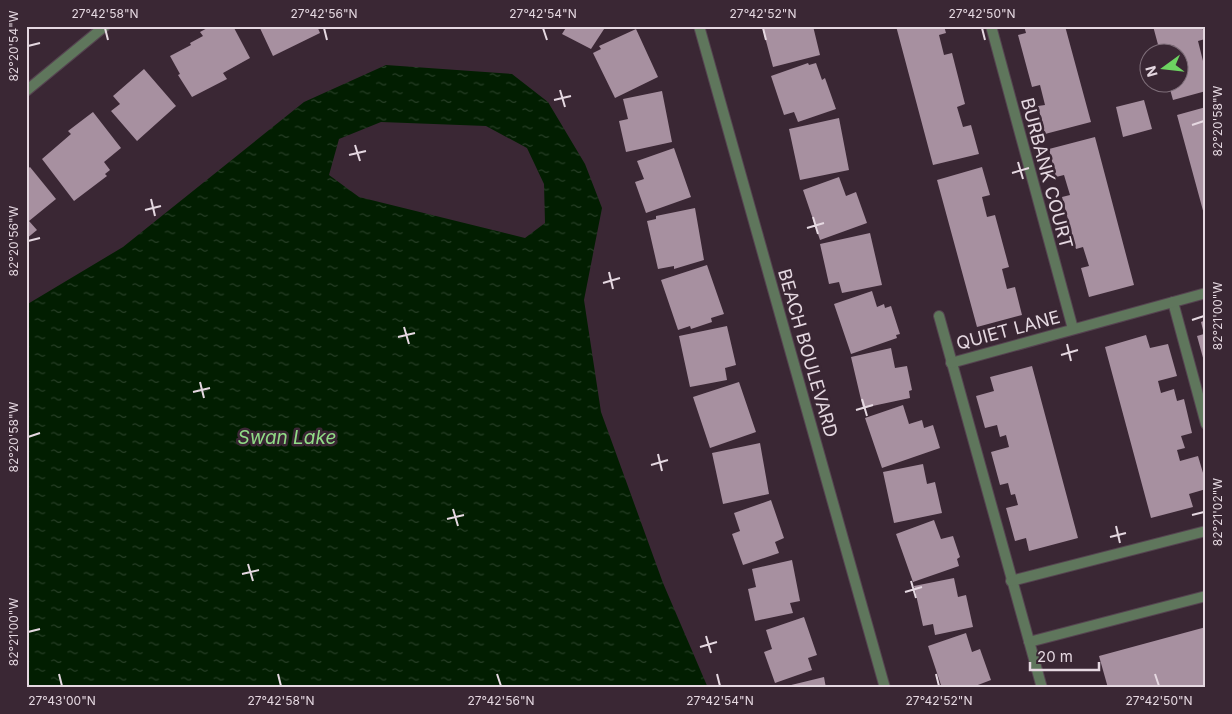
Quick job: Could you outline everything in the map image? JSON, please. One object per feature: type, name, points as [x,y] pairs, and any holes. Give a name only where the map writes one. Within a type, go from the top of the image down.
[{"type":"street","points":[[26,90],[105,26]]},
{"type":"street","name":"BEACH BOULEVARD","points":[[699,26],[885,688]]},
{"type":"street","name":"BURBANK COURT","points":[[991,26],[1073,329]]},
{"type":"street","name":"QUIET LANE","points":[[951,362],[1206,293]]},
{"type":"street","points":[[1174,302],[1206,424]]},
{"type":"street","points":[[939,316],[1042,688]]},
{"type":"street","points":[[1011,581],[1206,531]]},
{"type":"street","points":[[1029,642],[1206,596]]},
{"type":"water","name":"Swan Lake","points":[[386,65],[512,74],[548,102],[585,164],[602,208],[584,300],[601,412],[663,583],[708,688],[26,688],[26,305],[123,247],[304,102]],"holes":[[[381,122],[486,126],[527,148],[544,184],[545,223],[525,238],[359,197],[329,175],[339,139]]]},
{"type":"building","points":[[211,26],[233,26],[250,58],[223,73],[227,79],[192,97],[178,75],[180,74],[170,56],[191,45],[190,43],[203,36],[200,32]]},
{"type":"building","points":[[259,26],[317,26],[320,33],[273,56]]},
{"type":"building","points":[[567,26],[606,26],[591,49],[562,34]]},
{"type":"building","points":[[762,26],[813,26],[820,55],[773,67]]},
{"type":"building","points":[[896,26],[944,26],[946,33],[939,35],[944,55],[952,53],[965,104],[957,107],[963,127],[971,125],[979,154],[933,165]]},
{"type":"building","points":[[1024,26],[1065,26],[1091,122],[1045,134],[1038,106],[1045,105],[1040,85],[1032,87],[1018,35],[1026,33]]},
{"type":"building","points":[[1153,26],[1202,26],[1205,39],[1198,41],[1203,61],[1206,61],[1206,91],[1173,100],[1171,92],[1190,92],[1190,42],[1157,42]]},
{"type":"building","points":[[636,29],[658,77],[615,98],[593,53],[601,49],[599,46]]},
{"type":"building","points":[[808,63],[809,65],[816,63],[822,80],[825,78],[836,109],[798,122],[794,112],[784,115],[771,76]]},
{"type":"building","points":[[144,69],[176,106],[137,141],[111,111],[120,104],[113,96]]},
{"type":"building","points":[[662,91],[672,142],[626,152],[619,121],[628,119],[623,99]]},
{"type":"building","points":[[1144,100],[1152,129],[1123,137],[1116,107]]},
{"type":"building","points":[[1206,107],[1206,218],[1205,218],[1177,115]]},
{"type":"building","points":[[93,112],[121,148],[104,162],[110,170],[105,174],[107,176],[74,201],[42,159],[71,134],[68,131]]},
{"type":"building","points":[[839,118],[849,170],[800,180],[789,129]]},
{"type":"building","points":[[1095,137],[1134,285],[1089,297],[1081,268],[1089,266],[1083,247],[1076,249],[1062,197],[1070,195],[1064,175],[1056,177],[1049,149]]},
{"type":"building","points":[[674,148],[691,197],[646,213],[635,182],[644,179],[637,161]]},
{"type":"building","points":[[30,167],[56,199],[29,221],[37,230],[26,239],[26,170]]},
{"type":"building","points":[[982,167],[990,195],[982,197],[987,217],[995,215],[1009,267],[1002,269],[1007,289],[1015,287],[1022,315],[977,327],[937,180]]},
{"type":"building","points":[[839,177],[846,196],[856,192],[867,223],[820,240],[803,190]]},
{"type":"building","points":[[695,208],[704,260],[674,269],[674,266],[658,269],[647,221],[656,219],[656,216]]},
{"type":"building","points":[[870,233],[882,285],[842,293],[839,282],[829,284],[820,244]]},
{"type":"building","points":[[707,265],[724,314],[711,318],[712,322],[691,329],[690,326],[678,330],[661,280]]},
{"type":"building","points":[[872,291],[877,307],[884,304],[885,308],[891,306],[900,334],[896,335],[897,338],[851,354],[834,304]]},
{"type":"building","points":[[1206,320],[1205,365],[1197,336],[1204,334],[1201,322]]},
{"type":"building","points":[[727,326],[736,365],[725,368],[727,380],[690,387],[679,336]]},
{"type":"building","points":[[1146,335],[1150,348],[1168,344],[1177,376],[1158,381],[1161,393],[1174,389],[1177,401],[1184,399],[1192,433],[1181,436],[1185,448],[1177,450],[1180,461],[1198,456],[1206,483],[1206,489],[1189,494],[1193,507],[1151,518],[1105,347]]},
{"type":"building","points":[[891,348],[895,368],[907,366],[912,390],[909,391],[910,398],[863,408],[851,357]]},
{"type":"building","points":[[1032,366],[1078,538],[1029,551],[1026,538],[1015,541],[1006,508],[1018,505],[1015,494],[1011,495],[1008,483],[1000,485],[991,452],[1009,447],[1006,435],[1000,437],[997,425],[985,428],[976,396],[994,391],[990,377]]},
{"type":"building","points":[[739,382],[756,432],[710,448],[693,397]]},
{"type":"building","points":[[903,405],[909,424],[922,420],[924,428],[933,425],[940,448],[882,468],[865,418]]},
{"type":"building","points":[[760,443],[769,494],[723,504],[712,453]]},
{"type":"building","points":[[923,464],[927,484],[935,482],[942,513],[894,523],[883,472]]},
{"type":"building","points":[[771,500],[784,538],[775,542],[779,553],[743,565],[732,534],[740,531],[734,513]]},
{"type":"building","points":[[934,520],[941,539],[953,536],[960,557],[957,559],[959,566],[913,582],[896,534]]},
{"type":"building","points":[[792,560],[800,601],[790,603],[793,613],[755,621],[748,589],[756,587],[752,569]]},
{"type":"building","points":[[954,578],[958,597],[966,595],[973,627],[935,635],[933,624],[923,626],[914,586]]},
{"type":"building","points":[[804,617],[817,655],[808,658],[812,670],[775,683],[764,652],[772,649],[766,630]]},
{"type":"building","points":[[1206,627],[1206,688],[1108,688],[1099,656]]},
{"type":"building","points":[[966,633],[972,652],[980,649],[991,680],[970,688],[942,688],[928,646]]},
{"type":"building","points":[[824,677],[826,688],[783,688],[783,687]]}]
